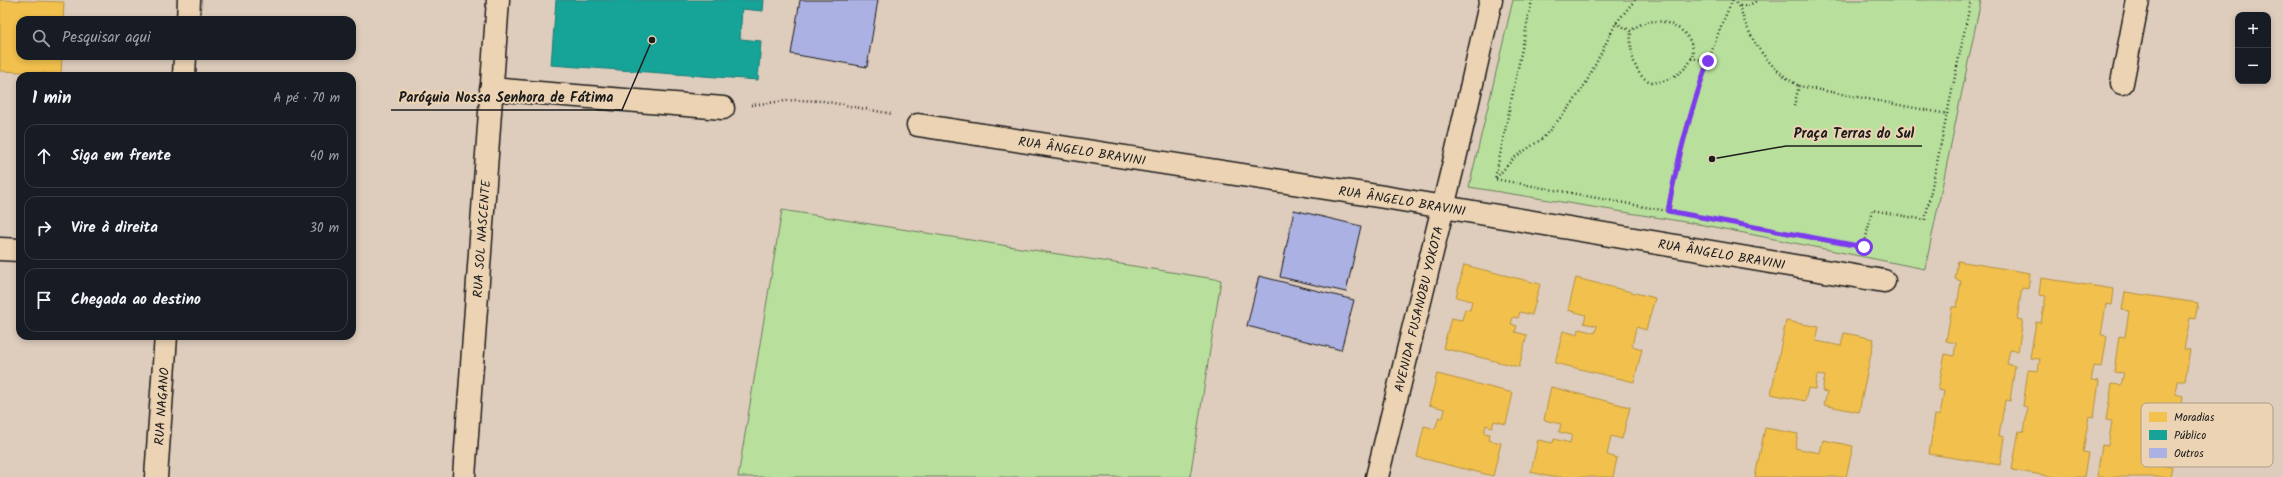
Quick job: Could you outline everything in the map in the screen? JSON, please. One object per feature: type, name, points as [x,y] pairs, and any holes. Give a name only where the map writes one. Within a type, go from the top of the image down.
[{"type":"street","points":[[188,16],[189,0]]},
{"type":"street","name":"RUA SOL NASCENTE","points":[[464,477],[498,0]]},
{"type":"street","name":"AVENIDA FUSANOBU YOKOTA","points":[[1377,477],[1491,0]]},
{"type":"street","points":[[2122,83],[2138,0]]},
{"type":"street","points":[[184,72],[185,60]]},
{"type":"street","points":[[491,89],[723,108]]},
{"type":"street","name":"RUA ÂNGELO BRAVINI","points":[[918,125],[1442,207],[1884,281]]},
{"type":"street","points":[[0,249],[16,250]]},
{"type":"street","name":"RUA NAGANO","points":[[156,477],[166,340]]},
{"type":"path","points":[[1495,179],[1532,0]]},
{"type":"path","points":[[1495,179],[1514,158],[1543,138],[1572,104],[1586,83],[1616,23],[1635,0]]},
{"type":"path","points":[[1668,211],[1672,184],[1691,110],[1722,22],[1733,0],[1740,6],[1752,38],[1766,60],[1784,77],[1799,86],[1947,114]]},
{"type":"path","points":[[1740,6],[1748,6],[1758,0]]},
{"type":"path","points":[[1857,246],[1864,247],[1872,210],[1924,220],[1970,0]]},
{"type":"path","points":[[1659,17],[1638,23],[1631,31],[1630,46],[1634,67],[1648,79],[1660,82],[1671,78],[1682,71],[1694,53],[1692,40],[1687,33],[1672,20]]},
{"type":"path","points":[[1616,23],[1631,31]]},
{"type":"path","points":[[1691,58],[1708,61]]},
{"type":"path","points":[[1794,106],[1799,86]]},
{"type":"path","points":[[723,108],[794,100],[823,101],[899,115],[918,125]]},
{"type":"path","points":[[1495,179],[1834,242]]},
{"type":"green space","points":[[1513,0],[1981,0],[1925,269],[1704,225],[1469,187]]},
{"type":"green space","points":[[782,210],[1221,280],[1190,477],[738,477]]},
{"type":"building: Moradias","points":[[0,0],[64,2],[63,16],[16,16],[16,60],[62,60],[61,72],[0,71]]},
{"type":"building: Moradias","points":[[1958,261],[2030,273],[2028,289],[2022,288],[2017,319],[2023,320],[2018,351],[2010,350],[2007,364],[2015,366],[2010,401],[2005,400],[1999,436],[2004,437],[2000,465],[1929,454],[1935,415],[1940,416],[1944,391],[1938,390],[1945,354],[1954,356],[1956,343],[1946,341],[1952,307],[1957,307],[1961,281],[1955,279]]},
{"type":"building: Moradias","points":[[1464,265],[1540,284],[1532,315],[1520,312],[1518,318],[1513,317],[1511,324],[1517,326],[1515,332],[1527,335],[1519,367],[1443,348],[1451,318],[1462,320],[1465,309],[1470,310],[1472,301],[1456,297]]},
{"type":"building: Moradias","points":[[1576,278],[1655,298],[1646,330],[1636,327],[1632,346],[1642,349],[1634,382],[1555,363],[1563,331],[1578,335],[1579,329],[1595,333],[1597,326],[1584,323],[1586,315],[1568,310]]},
{"type":"building: Moradias","points":[[2041,278],[2114,289],[2112,305],[2106,304],[2101,335],[2107,336],[2102,367],[2094,366],[2091,380],[2099,381],[2094,417],[2089,416],[2083,452],[2088,453],[2084,477],[2055,477],[2012,470],[2019,431],[2024,432],[2028,407],[2023,406],[2028,370],[2038,371],[2040,359],[2030,358],[2036,322],[2041,323],[2046,296],[2039,295]]},
{"type":"building: Moradias","points":[[2125,292],[2198,303],[2195,319],[2190,318],[2184,349],[2190,350],[2185,381],[2177,381],[2175,394],[2183,396],[2182,403],[2141,403],[2141,467],[2172,467],[2170,477],[2097,477],[2102,445],[2108,446],[2112,421],[2106,420],[2112,384],[2121,385],[2124,373],[2114,372],[2119,336],[2125,337],[2129,311],[2122,310]]},
{"type":"building: Moradias","points":[[1786,321],[1819,327],[1816,341],[1841,346],[1844,333],[1874,339],[1859,412],[1824,405],[1827,392],[1822,391],[1825,376],[1817,375],[1815,389],[1808,388],[1805,401],[1771,394]]},
{"type":"building: Moradias","points":[[1437,374],[1513,393],[1506,424],[1494,421],[1492,427],[1486,425],[1484,433],[1490,434],[1489,440],[1501,443],[1493,476],[1417,457],[1424,426],[1435,429],[1439,417],[1443,418],[1445,409],[1429,405]]},
{"type":"building: Moradias","points":[[1551,387],[1630,407],[1622,439],[1611,436],[1607,455],[1617,458],[1613,477],[1551,477],[1531,472],[1538,440],[1553,443],[1554,439],[1570,443],[1572,435],[1559,432],[1561,424],[1544,420]]},
{"type":"building: Moradias","points":[[1765,428],[1798,434],[1795,448],[1820,453],[1823,440],[1853,446],[1846,477],[1755,477]]},
{"type":"building: Público","points":[[556,0],[764,0],[763,11],[742,9],[740,39],[761,41],[758,80],[551,65]]},
{"type":"building: Outros","points":[[800,0],[878,0],[867,67],[791,54]]},
{"type":"building: Outros","points":[[1294,210],[1361,226],[1346,292],[1280,277]]},
{"type":"building: Outros","points":[[1259,276],[1354,300],[1341,350],[1247,326]]},
{"type":"place","name":"Paróquia Nossa Senhora de Fátima","points":[[652,40]]},
{"type":"place","name":"Praça Terras do Sul","points":[[1712,159]]},
{"type":"route","points":[[1708,61],[1691,110],[1672,184],[1668,211],[1864,247]]}]
